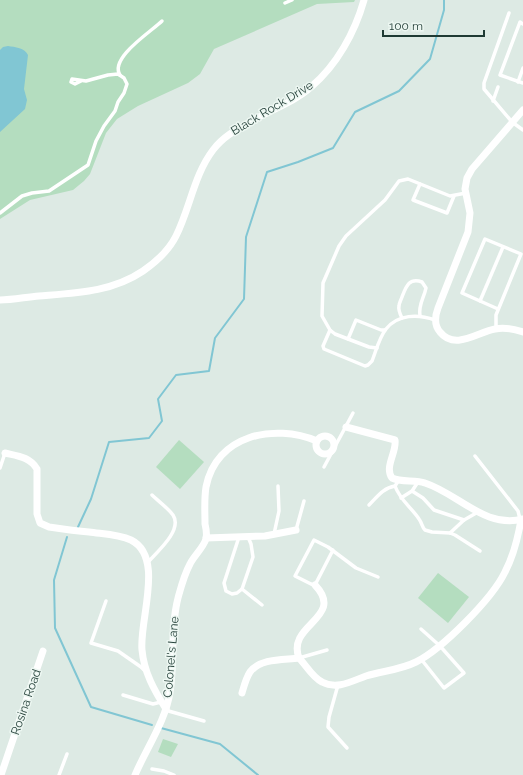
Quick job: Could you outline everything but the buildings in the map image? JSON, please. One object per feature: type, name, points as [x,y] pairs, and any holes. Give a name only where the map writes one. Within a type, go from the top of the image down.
[{"type":"street","name":"Black Rock Drive","points":[[0,300],[77,294],[102,289],[124,282],[155,262],[176,236],[202,167],[213,150],[224,138],[238,128],[310,88],[325,73],[348,40],[359,17],[364,0]]},
{"type":"street","points":[[523,110],[472,169],[467,178],[466,193],[470,213],[468,232],[438,308],[436,320],[438,330],[452,340],[468,339],[496,328],[510,328],[523,332]]},
{"type":"street","points":[[315,585],[321,593],[323,608],[315,621],[299,636],[296,644],[299,658],[322,682],[338,685],[349,684],[366,676],[408,666],[440,646],[474,613],[502,579],[509,565],[522,520],[510,522],[490,518],[433,486],[419,481],[397,483],[389,472],[395,440],[346,427]]},
{"type":"street","points":[[296,530],[274,535],[206,538],[205,503],[208,480],[214,466],[226,451],[244,440],[268,433],[291,434],[317,441]]},
{"type":"street","points":[[323,436],[329,437],[334,444],[333,449],[326,454],[321,453],[317,448],[317,441],[323,436]]},
{"type":"street","points":[[5,453],[27,458],[37,469],[37,514],[40,523],[49,527],[109,534],[125,538],[138,545],[147,562],[148,583],[141,643],[143,657],[147,674],[165,709]]},
{"type":"street","name":"Colonel's Lane","points":[[135,775],[165,709],[170,692],[173,636],[177,601],[190,565],[206,538]]},
{"type":"street","name":"Rosina Road","points":[[1,775],[43,651]]},
{"type":"street","points":[[242,693],[251,671],[260,664],[299,658]]},
{"type":"lane","points":[[285,3],[292,0]]},
{"type":"lane","points":[[509,13],[484,83],[484,89],[512,122],[523,130]]},
{"type":"lane","points":[[120,75],[119,65],[124,54],[144,35],[156,28],[162,21]]},
{"type":"lane","points":[[523,24],[520,22],[500,75],[523,83]]},
{"type":"lane","points":[[518,82],[523,68]]},
{"type":"lane","points":[[0,213],[22,196],[49,191],[88,165],[96,141],[104,126],[115,111],[126,87],[126,80],[120,75],[113,74],[86,82],[76,82]]},
{"type":"lane","points":[[494,101],[498,87]]},
{"type":"lane","points":[[377,348],[369,347],[335,334],[330,330],[322,316],[323,284],[339,246],[346,236],[385,200],[400,181],[408,179],[450,196],[466,193]]},
{"type":"lane","points":[[420,184],[413,200],[447,213],[454,196]]},
{"type":"lane","points":[[496,328],[498,309],[521,254],[485,239],[462,293],[498,309]]},
{"type":"lane","points":[[480,301],[503,247]]},
{"type":"lane","points":[[402,318],[399,311],[399,304],[406,286],[410,281],[414,280],[422,282],[426,288],[420,305],[420,316]]},
{"type":"lane","points":[[330,330],[323,346],[324,349],[365,366],[372,361],[385,330],[390,325],[402,318],[413,316],[436,320]]},
{"type":"lane","points":[[348,339],[356,320],[381,330],[385,330]]},
{"type":"lane","points":[[324,467],[354,413]]},
{"type":"lane","points":[[0,468],[5,453]]},
{"type":"lane","points":[[475,456],[518,511],[522,520]]},
{"type":"lane","points":[[401,498],[412,491],[419,481]]},
{"type":"lane","points":[[369,505],[384,489],[397,483],[401,498],[418,518],[425,530],[450,533],[480,551]]},
{"type":"lane","points":[[274,535],[279,511],[278,486]]},
{"type":"lane","points":[[412,491],[419,494],[434,510],[464,520]]},
{"type":"lane","points":[[147,562],[167,541],[174,526],[173,515],[152,495]]},
{"type":"lane","points":[[296,530],[304,501]]},
{"type":"lane","points":[[450,533],[464,520],[478,512]]},
{"type":"lane","points":[[239,537],[224,583],[226,591],[232,594],[238,593],[242,589],[253,557],[251,544],[248,537]]},
{"type":"lane","points":[[333,550],[315,585],[295,576],[314,540],[333,550],[356,568],[378,577]]},
{"type":"lane","points":[[242,589],[262,605]]},
{"type":"lane","points":[[106,601],[91,643],[118,651],[141,667],[147,674]]},
{"type":"lane","points":[[421,629],[440,646],[464,673],[444,688],[421,659]]},
{"type":"lane","points":[[299,658],[327,650]]},
{"type":"lane","points":[[338,685],[329,717],[328,727],[347,748]]},
{"type":"lane","points":[[123,695],[153,704],[161,702]]},
{"type":"lane","points":[[165,709],[204,721]]},
{"type":"lane","points":[[59,775],[67,754]]},
{"type":"lane","points":[[152,768],[174,775]]},
{"type":"green space","points":[[0,0],[355,0],[354,2],[317,4],[214,49],[200,74],[188,83],[138,106],[117,119],[106,133],[90,174],[73,190],[30,200],[0,219]]},
{"type":"green space","points":[[179,440],[204,462],[180,489],[156,467]]},
{"type":"green space","points":[[438,573],[469,597],[448,623],[418,598]]},
{"type":"green space","points":[[163,739],[178,744],[171,757],[158,752]]},
{"type":"water","points":[[8,46],[22,49],[28,55],[24,89],[27,100],[25,109],[0,132],[0,50],[3,47]]},
{"type":"waterway","points":[[78,527],[91,499],[109,442],[149,438],[162,421],[158,399],[176,375],[209,371],[215,338],[244,299],[246,237],[267,172],[333,148],[355,112],[399,91],[430,59],[444,10],[444,0]]},
{"type":"waterway","points":[[67,537],[54,580],[55,628],[91,707],[152,725]]},
{"type":"waterway","points":[[161,728],[220,744],[258,775]]}]
